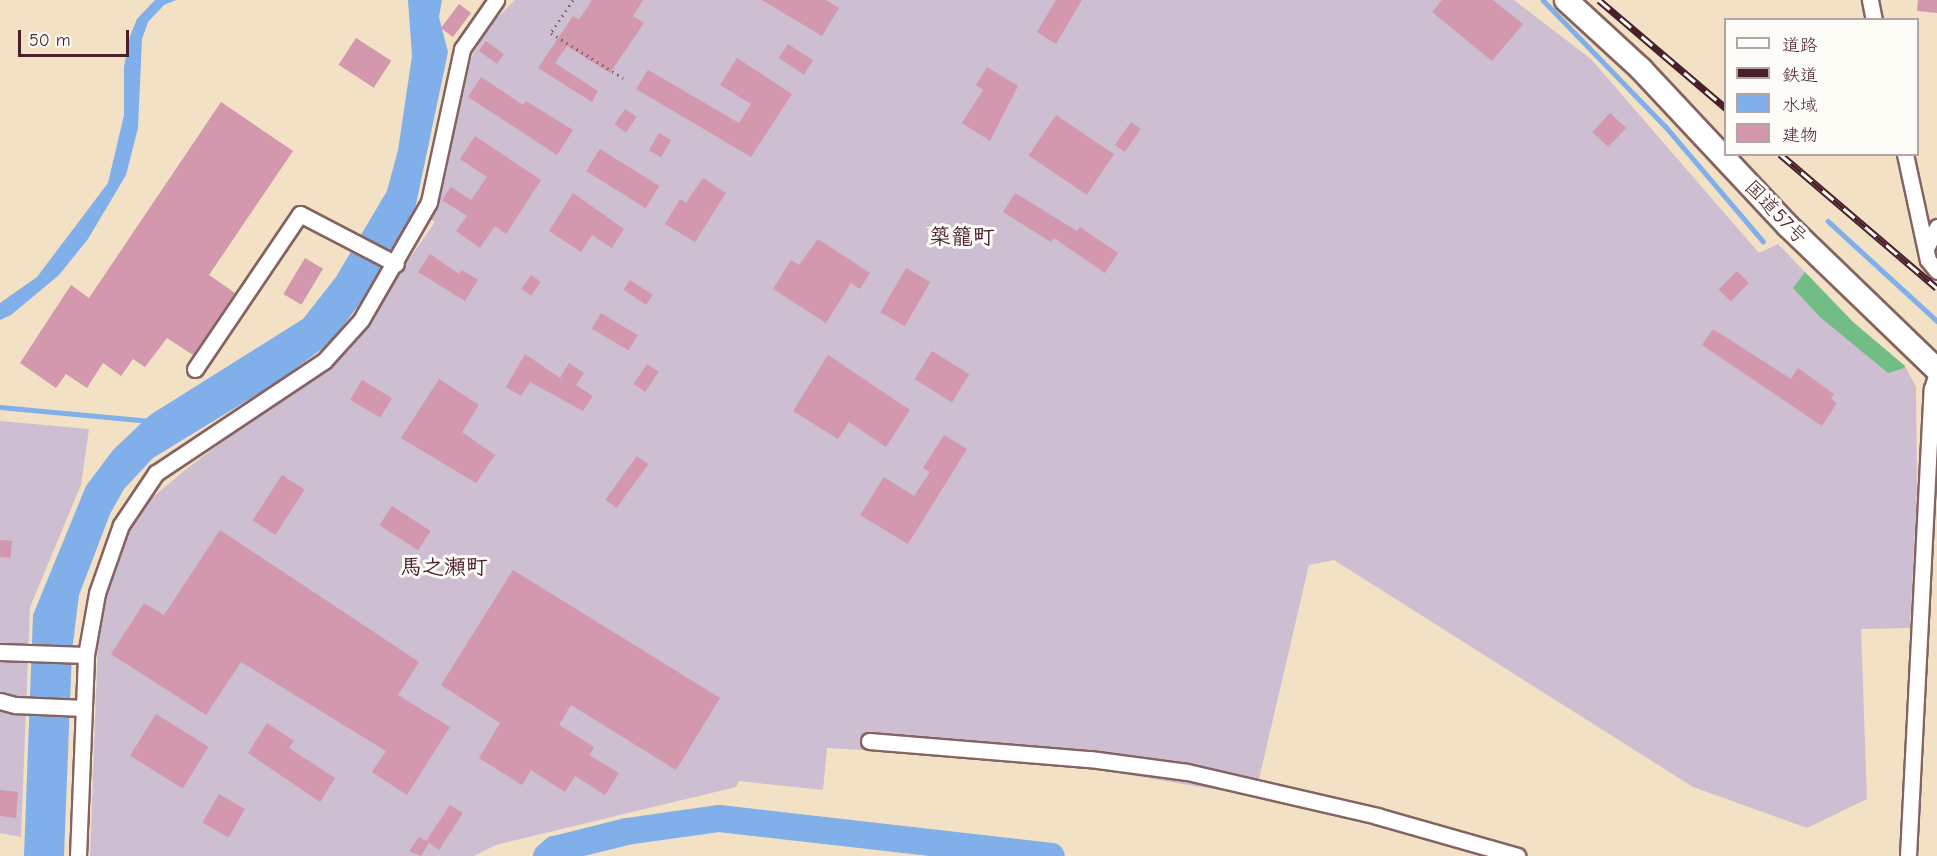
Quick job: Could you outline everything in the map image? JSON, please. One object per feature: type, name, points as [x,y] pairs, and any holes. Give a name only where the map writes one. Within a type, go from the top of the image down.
[{"type":"highway","name":"国道57号","points":[[1566,0],[1641,69],[1788,226],[1937,371]]},
{"type":"street","points":[[78,856],[86,655],[100,580],[121,525],[156,473],[190,448],[324,361],[361,320],[429,202],[462,49],[496,0]]},
{"type":"street","points":[[1870,0],[1874,18]]},
{"type":"street","points":[[1905,156],[1928,260],[1937,271]]},
{"type":"street","points":[[195,369],[300,214],[363,244],[394,262]]},
{"type":"street","points":[[1926,248],[1937,227]]},
{"type":"street","points":[[1908,856],[1932,389],[1937,371]]},
{"type":"street","points":[[0,652],[86,655]]},
{"type":"street","points":[[8,703],[84,708]]},
{"type":"street","points":[[869,741],[1090,759],[1187,772],[1377,816],[1517,856]]},
{"type":"path","points":[[573,0],[551,33],[622,78]]},
{"type":"shaded area","points":[[515,0],[1514,0],[1591,59],[1759,253],[1778,244],[1853,322],[1905,366],[1916,387],[1917,491],[1910,628],[1861,629],[1867,799],[1807,828],[1693,787],[1334,560],[1309,565],[1255,796],[1039,760],[827,748],[823,790],[739,781],[736,787],[496,845],[474,856],[90,856],[98,640],[108,585],[130,528],[153,497],[185,470],[347,348],[435,222],[429,218],[471,58],[490,25]]},
{"type":"shaded area","points":[[0,421],[89,429],[81,485],[30,607],[21,837],[0,833]]},
{"type":"green space","points":[[1805,272],[1853,322],[1905,366],[1904,368],[1888,373],[1820,317],[1793,288]]},
{"type":"water","points":[[155,0],[176,0],[164,5],[148,22],[142,39],[138,128],[126,175],[88,239],[59,275],[11,315],[0,320],[0,303],[37,277],[108,183],[124,115],[124,67],[130,36],[137,19]]},
{"type":"water","points":[[408,0],[442,0],[439,17],[448,52],[415,209],[370,290],[331,342],[279,381],[153,458],[124,489],[110,514],[79,595],[72,651],[64,856],[24,856],[33,615],[86,486],[113,450],[150,415],[303,319],[336,277],[387,191],[398,150],[412,56]]},
{"type":"building","points":[[592,0],[643,0],[633,16],[644,23],[610,73],[567,46],[555,63],[598,91],[592,102],[538,68],[573,16],[579,20]]},
{"type":"building","points":[[762,0],[826,0],[839,8],[822,36]]},
{"type":"building","points":[[1056,0],[1082,0],[1056,44],[1037,32]]},
{"type":"building","points":[[1442,0],[1493,0],[1523,24],[1492,61],[1432,12]]},
{"type":"building","points":[[1918,0],[1937,0],[1937,13],[1917,11]]},
{"type":"building","points":[[459,4],[471,13],[453,37],[441,28]]},
{"type":"building","points":[[356,38],[391,61],[374,88],[339,65]]},
{"type":"building","points":[[486,41],[504,54],[497,64],[479,51]]},
{"type":"building","points":[[788,44],[813,60],[804,75],[779,58]]},
{"type":"building","points":[[737,58],[792,94],[751,157],[636,89],[648,70],[739,123],[751,104],[720,85]]},
{"type":"building","points":[[987,67],[1018,86],[990,141],[962,123],[983,90],[976,85]]},
{"type":"building","points":[[481,77],[523,105],[526,101],[573,130],[557,155],[468,97]]},
{"type":"building","points":[[221,102],[293,151],[209,275],[235,293],[193,355],[167,338],[145,367],[133,359],[121,376],[103,363],[87,388],[66,374],[56,388],[20,363],[71,285],[89,298]]},
{"type":"building","points":[[625,109],[637,117],[626,133],[614,125]]},
{"type":"building","points":[[1610,113],[1626,128],[1608,147],[1592,132]]},
{"type":"building","points":[[1056,115],[1114,154],[1087,195],[1029,156]]},
{"type":"building","points":[[1131,122],[1141,129],[1125,152],[1115,145]]},
{"type":"building","points":[[659,133],[671,140],[661,157],[649,150]]},
{"type":"building","points":[[475,136],[541,180],[506,234],[495,226],[480,248],[456,231],[467,216],[442,200],[451,187],[471,200],[487,177],[460,159]]},
{"type":"building","points":[[600,149],[659,186],[646,208],[586,171]]},
{"type":"building","points":[[703,178],[726,193],[695,242],[665,224],[680,199],[686,203]]},
{"type":"building","points":[[573,193],[624,229],[612,248],[592,235],[581,252],[549,231]]},
{"type":"building","points":[[1015,193],[1077,231],[1080,227],[1118,253],[1105,273],[1054,238],[1051,242],[1003,212]]},
{"type":"building","points":[[818,239],[870,273],[860,289],[851,283],[826,323],[773,289],[791,260],[799,265]]},
{"type":"building","points":[[430,254],[459,274],[462,270],[478,280],[465,301],[418,272]]},
{"type":"building","points":[[305,258],[323,269],[301,305],[283,294]]},
{"type":"building","points":[[906,268],[930,282],[905,326],[880,312]]},
{"type":"building","points":[[1737,271],[1749,283],[1731,301],[1719,289]]},
{"type":"building","points":[[531,275],[541,282],[531,296],[521,289]]},
{"type":"building","points":[[630,280],[653,295],[646,305],[623,290]]},
{"type":"building","points":[[601,313],[638,335],[629,351],[592,328]]},
{"type":"building","points":[[1713,329],[1791,379],[1798,368],[1834,394],[1831,399],[1837,403],[1822,426],[1702,345]]},
{"type":"building","points":[[932,351],[969,374],[952,402],[915,379]]},
{"type":"building","points":[[525,354],[560,378],[569,363],[584,373],[576,385],[593,396],[583,411],[530,382],[521,396],[506,387]]},
{"type":"building","points":[[828,355],[910,410],[886,447],[849,422],[838,439],[793,411]]},
{"type":"building","points":[[647,364],[659,372],[645,392],[634,384]]},
{"type":"building","points":[[439,379],[479,405],[462,432],[495,455],[476,483],[401,438]]},
{"type":"building","points":[[362,380],[392,398],[380,418],[350,400]]},
{"type":"building","points":[[944,435],[967,449],[908,544],[860,515],[884,477],[914,496],[930,472],[923,468]]},
{"type":"building","points":[[637,456],[648,464],[617,508],[605,500]]},
{"type":"building","points":[[282,475],[305,490],[275,535],[253,520]]},
{"type":"building","points":[[392,506],[431,531],[418,550],[379,525]]},
{"type":"building","points":[[220,530],[419,662],[398,695],[450,727],[407,795],[372,772],[386,751],[241,662],[206,715],[111,654],[144,603],[164,615]]},
{"type":"building","points":[[0,540],[12,541],[10,558],[0,557]]},
{"type":"building","points":[[513,570],[720,698],[676,770],[571,705],[559,725],[594,747],[589,755],[619,773],[605,795],[575,776],[565,792],[531,770],[522,785],[479,758],[500,723],[441,685]]},
{"type":"building","points":[[156,714],[209,747],[183,788],[130,756]]},
{"type":"building","points":[[267,723],[294,741],[289,748],[335,778],[320,802],[248,753]]},
{"type":"building","points":[[0,790],[18,792],[16,818],[0,816]]},
{"type":"building","points":[[219,794],[245,809],[228,838],[202,823]]},
{"type":"building","points":[[450,805],[463,813],[439,850],[429,843],[421,856],[409,851],[419,837],[426,841]]},
{"type":"waterway","points":[[1543,0],[1666,127],[1763,241]]},
{"type":"waterway","points":[[1828,221],[1937,321]]},
{"type":"waterway","points":[[0,407],[150,421]]},
{"type":"waterway","points":[[546,856],[554,849],[626,831],[719,818],[1051,856]]},
{"type":"railway","points":[[1599,0],[1724,106]]},
{"type":"railway","points":[[1782,156],[1937,288]]},
{"type":"district","name":"築籠町","points":[[962,238]]},
{"type":"district","name":"馬之瀬町","points":[[444,568]]}]
